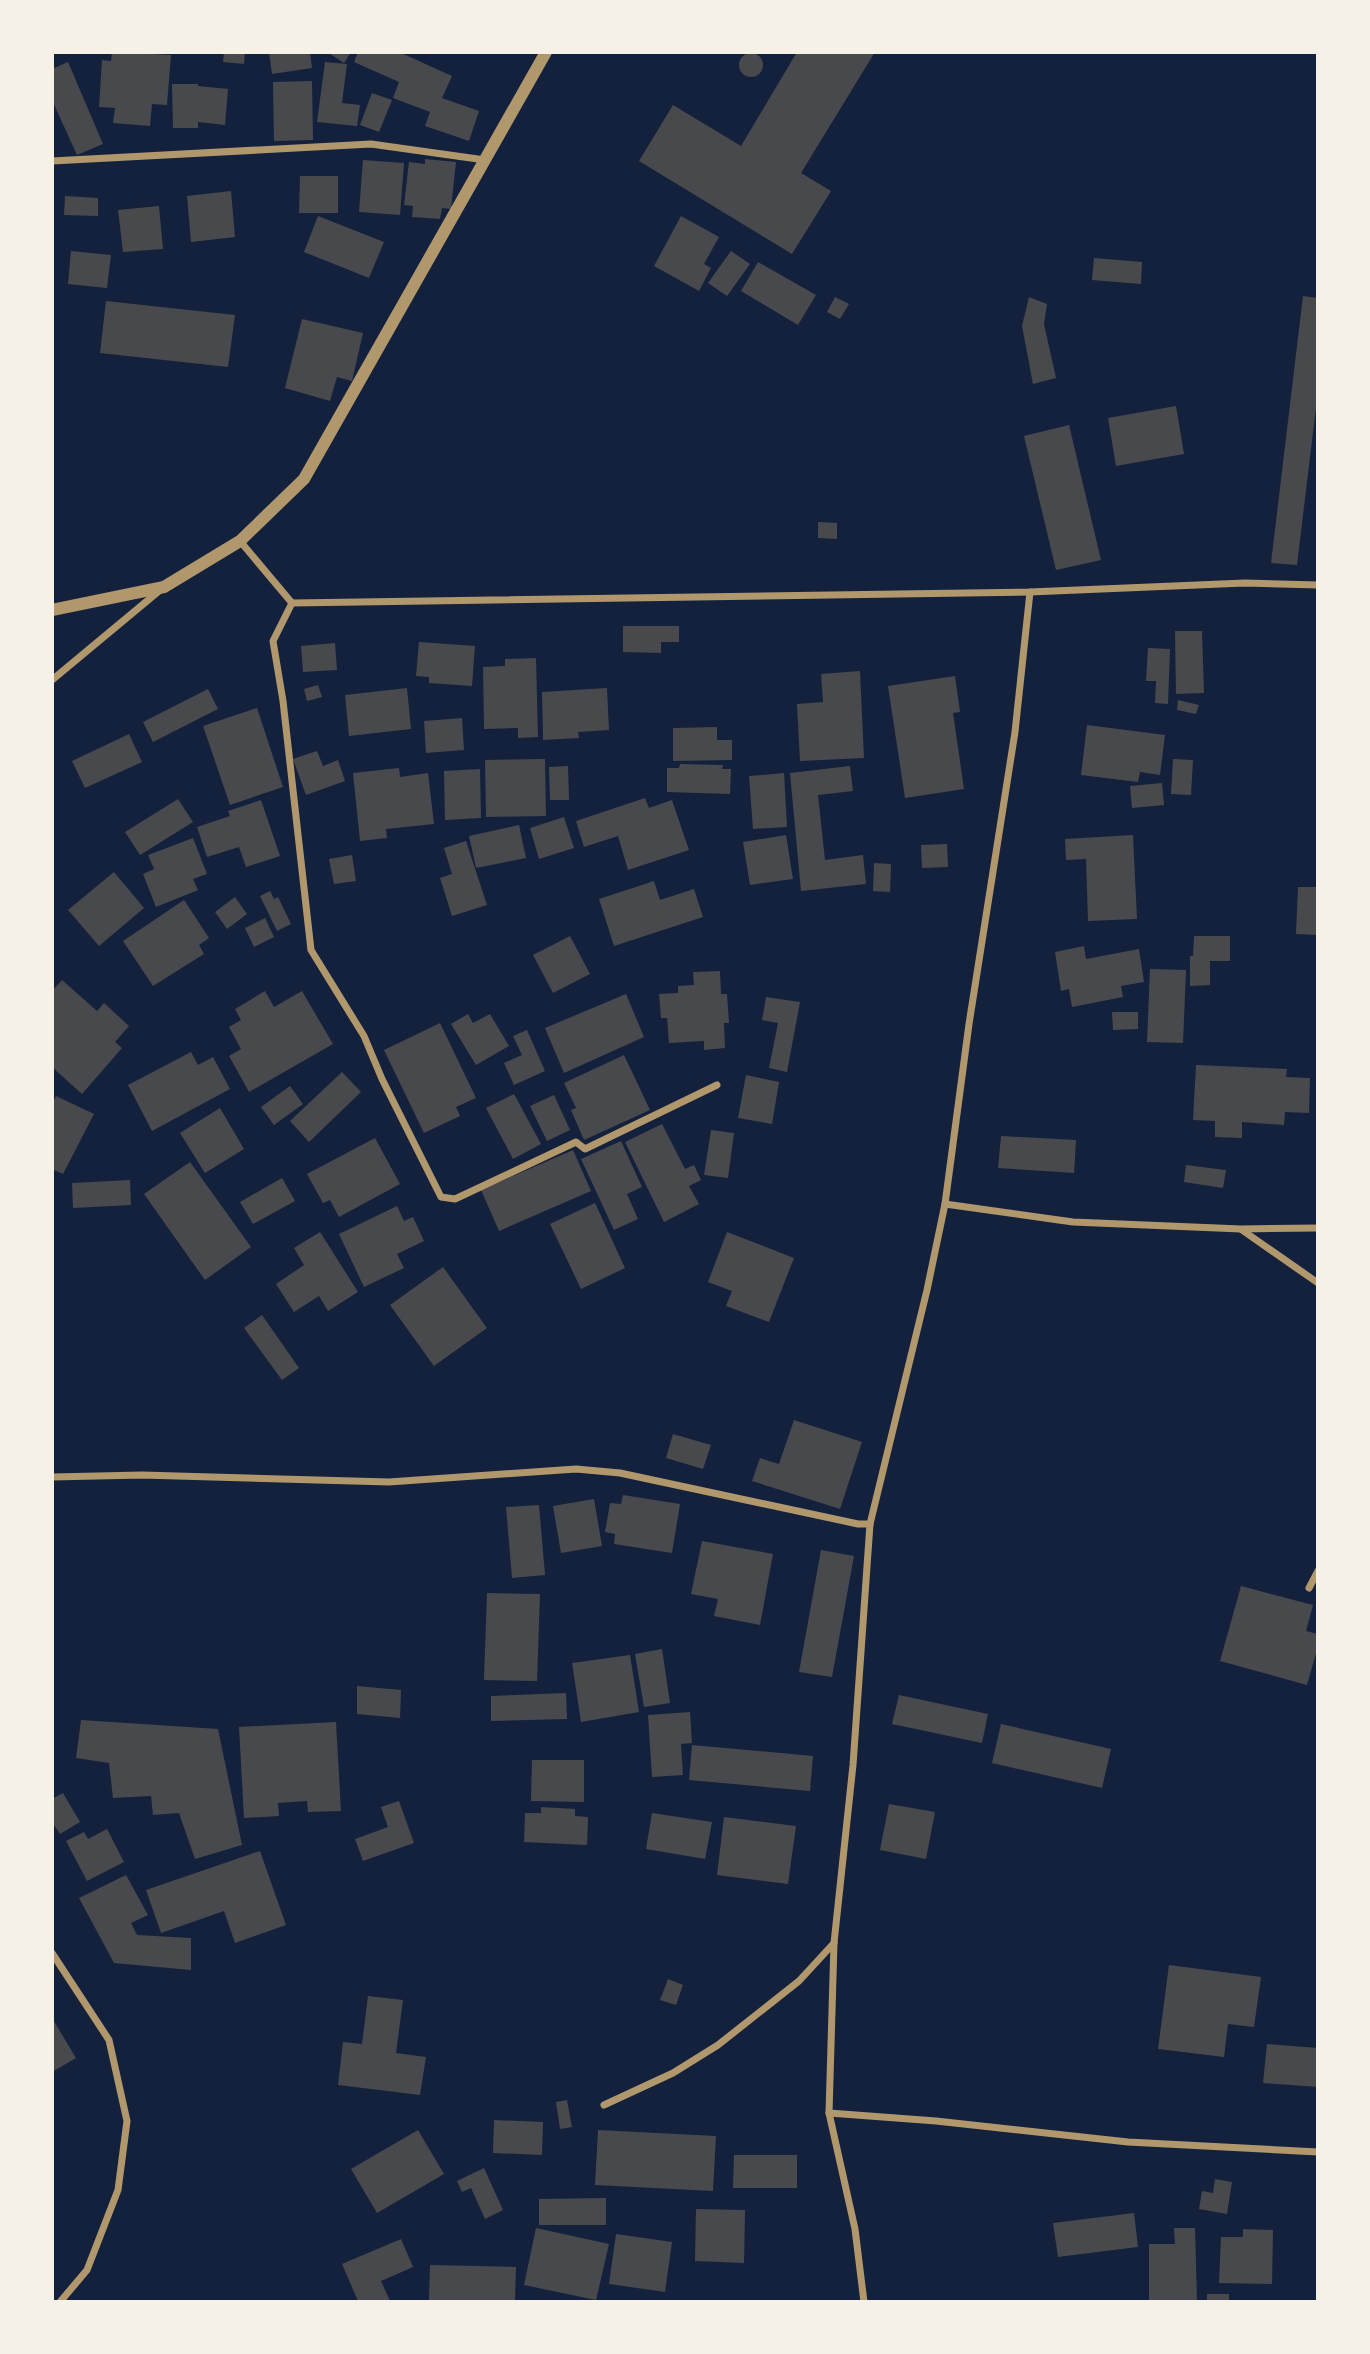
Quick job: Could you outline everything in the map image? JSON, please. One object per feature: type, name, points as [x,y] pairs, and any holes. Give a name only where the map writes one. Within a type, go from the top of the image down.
[{"type":"street","points":[[52,680],[164,587],[240,541],[304,479],[546,52]]},
{"type":"street","points":[[52,161],[371,144],[485,160]]},
{"type":"street","points":[[240,541],[292,603]]},
{"type":"street","points":[[292,603],[1030,592],[1245,583],[1318,585]]},
{"type":"street","points":[[52,610],[164,587]]},
{"type":"street","points":[[864,2301],[855,2229],[829,2113],[834,1943],[853,1765],[870,1524],[945,1204],[969,1024],[1015,732],[1030,592]]},
{"type":"street","points":[[292,603],[273,642],[283,701],[311,950],[364,1036],[382,1079],[441,1197],[454,1199],[576,1142],[585,1149],[717,1085]]},
{"type":"street","points":[[945,1204],[1073,1222],[1241,1229],[1318,1228]]},
{"type":"street","points":[[1241,1229],[1318,1283]]},
{"type":"street","points":[[52,1477],[142,1475],[389,1482],[576,1469],[620,1473],[858,1524],[870,1524]]},
{"type":"street","points":[[1308,1588],[1318,1571]]},
{"type":"street","points":[[604,2105],[673,2073],[718,2045],[799,1981],[834,1943]]},
{"type":"street","points":[[52,1953],[109,2040],[127,2121],[118,2190],[87,2270],[60,2301]]},
{"type":"street","points":[[829,2113],[1128,2141],[1318,2152]]},
{"type":"building","points":[[112,52],[171,55],[167,105],[152,104],[150,126],[113,123],[115,108],[99,107],[102,60],[111,61]]},
{"type":"building","points":[[224,52],[245,52],[244,64],[223,62]]},
{"type":"building","points":[[269,52],[310,52],[312,68],[272,74]]},
{"type":"building","points":[[327,52],[351,52],[344,63]]},
{"type":"building","points":[[358,52],[399,52],[452,76],[442,98],[479,111],[469,141],[425,126],[430,112],[393,98],[399,82],[354,62]]},
{"type":"building","points":[[797,52],[875,52],[801,173],[831,191],[792,254],[639,161],[673,105],[741,146]]},
{"type":"building","points":[[751,53],[759,57],[763,65],[759,73],[751,77],[743,73],[739,65],[743,57]]},
{"type":"building","points":[[68,62],[103,144],[77,155],[52,100],[52,69]]},
{"type":"building","points":[[325,62],[347,64],[342,103],[360,105],[357,126],[317,122]]},
{"type":"building","points":[[312,81],[313,140],[274,141],[273,82]]},
{"type":"building","points":[[172,84],[198,84],[228,89],[225,125],[198,122],[198,128],[173,128]]},
{"type":"building","points":[[372,93],[392,100],[379,132],[360,125]]},
{"type":"building","points":[[425,159],[456,162],[451,209],[442,208],[440,219],[412,217],[413,206],[404,205],[409,162],[425,164]]},
{"type":"building","points":[[363,160],[404,163],[400,215],[359,212]]},
{"type":"building","points":[[300,176],[338,176],[338,213],[299,213]]},
{"type":"building","points":[[231,191],[235,237],[191,242],[187,196]]},
{"type":"building","points":[[65,196],[98,198],[98,216],[64,215]]},
{"type":"building","points":[[159,206],[163,249],[123,252],[118,210]]},
{"type":"building","points":[[318,216],[384,242],[369,278],[304,252]]},
{"type":"building","points":[[681,216],[719,237],[704,264],[711,268],[699,291],[654,266]]},
{"type":"building","points":[[71,251],[111,255],[107,288],[68,284]]},
{"type":"building","points":[[731,251],[750,264],[727,296],[708,283]]},
{"type":"building","points":[[1094,258],[1142,262],[1141,284],[1092,280]]},
{"type":"building","points":[[758,262],[816,295],[798,325],[741,291]]},
{"type":"building","points":[[1303,296],[1318,298],[1318,391],[1297,565],[1271,563]]},
{"type":"building","points":[[835,297],[849,304],[840,319],[827,312]]},
{"type":"building","points":[[1029,297],[1047,304],[1044,324],[1056,378],[1033,384],[1022,326]]},
{"type":"building","points":[[106,301],[235,315],[228,367],[100,353]]},
{"type":"building","points":[[302,319],[363,333],[352,381],[337,377],[330,401],[285,388]]},
{"type":"building","points":[[1176,406],[1184,454],[1116,466],[1108,418]]},
{"type":"building","points":[[1069,425],[1101,560],[1056,570],[1024,436]]},
{"type":"building","points":[[818,522],[837,523],[837,539],[818,538]]},
{"type":"building","points":[[623,626],[679,626],[679,642],[661,642],[661,653],[623,652]]},
{"type":"building","points":[[1175,631],[1202,631],[1204,693],[1176,694]]},
{"type":"building","points":[[419,642],[475,646],[472,686],[429,683],[429,677],[416,676]]},
{"type":"building","points":[[335,643],[337,670],[303,672],[301,646]]},
{"type":"building","points":[[1148,648],[1170,649],[1168,704],[1155,703],[1156,681],[1146,681]]},
{"type":"building","points":[[536,658],[538,737],[518,738],[518,728],[484,729],[483,667],[505,666],[505,659]]},
{"type":"building","points":[[860,671],[864,758],[800,761],[797,704],[823,702],[821,674]]},
{"type":"building","points":[[955,676],[960,712],[953,713],[964,789],[905,798],[888,686]]},
{"type":"building","points":[[318,685],[322,697],[307,701],[304,689]]},
{"type":"building","points":[[407,688],[411,729],[349,736],[345,695]]},
{"type":"building","points":[[607,688],[609,730],[578,732],[579,738],[543,740],[542,692]]},
{"type":"building","points":[[208,689],[218,709],[153,742],[143,722]]},
{"type":"building","points":[[1178,700],[1199,705],[1196,714],[1177,710]]},
{"type":"building","points":[[257,708],[283,787],[230,805],[203,726]]},
{"type":"building","points":[[462,718],[464,750],[426,753],[424,721]]},
{"type":"building","points":[[1087,725],[1165,735],[1160,775],[1140,772],[1138,782],[1081,775]]},
{"type":"building","points":[[717,727],[717,740],[732,740],[732,760],[673,761],[673,728]]},
{"type":"building","points":[[129,734],[142,762],[85,788],[72,761]]},
{"type":"building","points":[[317,751],[323,766],[338,760],[345,781],[306,795],[293,759]]},
{"type":"building","points":[[545,759],[546,816],[486,817],[485,760]]},
{"type":"building","points":[[1173,759],[1193,760],[1191,795],[1171,794]]},
{"type":"building","points":[[680,764],[723,765],[722,769],[731,769],[730,794],[667,792],[667,768],[679,768]]},
{"type":"building","points":[[568,766],[569,800],[550,800],[549,767]]},
{"type":"building","points":[[850,766],[853,791],[818,795],[825,860],[863,855],[866,884],[801,891],[790,773]]},
{"type":"building","points":[[399,768],[400,777],[428,773],[434,824],[386,829],[387,838],[360,841],[353,773]]},
{"type":"building","points":[[480,769],[481,818],[445,820],[444,771]]},
{"type":"building","points":[[784,773],[787,827],[753,829],[749,776]]},
{"type":"building","points":[[1162,783],[1164,805],[1132,808],[1130,786]]},
{"type":"building","points":[[645,798],[649,808],[672,800],[689,850],[628,870],[618,836],[584,847],[576,821]]},
{"type":"building","points":[[178,799],[193,822],[140,855],[125,832]]},
{"type":"building","points":[[261,800],[280,856],[246,867],[239,847],[207,857],[197,827],[230,816],[228,811]]},
{"type":"building","points":[[564,817],[574,848],[539,859],[530,828]]},
{"type":"building","points":[[519,825],[526,858],[476,868],[469,836]]},
{"type":"building","points":[[786,835],[793,879],[750,885],[743,842]]},
{"type":"building","points":[[1133,835],[1137,919],[1088,921],[1086,859],[1066,860],[1065,839]]},
{"type":"building","points":[[193,838],[207,874],[193,879],[198,890],[156,907],[143,874],[154,869],[148,855]]},
{"type":"building","points":[[466,841],[487,905],[452,916],[440,878],[452,874],[444,848]]},
{"type":"building","points":[[947,844],[948,867],[922,868],[921,845]]},
{"type":"building","points":[[352,855],[356,881],[334,884],[329,859]]},
{"type":"building","points":[[874,863],[891,864],[890,892],[873,891]]},
{"type":"building","points":[[114,872],[144,908],[99,946],[68,910]]},
{"type":"building","points":[[654,881],[660,900],[694,889],[703,917],[614,946],[599,899]]},
{"type":"building","points":[[1298,887],[1318,887],[1318,935],[1296,934]]},
{"type":"building","points":[[270,891],[274,899],[278,897],[291,924],[277,931],[260,896]]},
{"type":"building","points":[[235,897],[247,914],[227,929],[215,912]]},
{"type":"building","points":[[184,900],[209,938],[199,945],[204,954],[153,986],[123,941]]},
{"type":"building","points":[[265,918],[274,937],[254,947],[245,928]]},
{"type":"building","points":[[570,936],[590,974],[553,993],[533,955]]},
{"type":"building","points":[[1194,936],[1230,936],[1230,961],[1210,961],[1210,985],[1190,986],[1190,956],[1193,956]]},
{"type":"building","points":[[1084,946],[1086,959],[1139,949],[1144,982],[1121,986],[1123,997],[1072,1007],[1069,989],[1061,991],[1055,952]]},
{"type":"building","points":[[1150,969],[1186,970],[1183,1043],[1147,1042]]},
{"type":"building","points":[[720,971],[721,994],[727,994],[729,1023],[724,1023],[725,1048],[704,1050],[704,1041],[669,1043],[667,1018],[661,1018],[659,994],[678,993],[678,986],[694,985],[693,972]]},
{"type":"building","points":[[62,980],[97,1011],[104,1003],[129,1026],[115,1042],[122,1048],[82,1094],[52,1067],[52,991]]},
{"type":"building","points":[[265,991],[274,1007],[302,991],[333,1044],[249,1092],[229,1056],[241,1049],[229,1027],[241,1020],[235,1009]]},
{"type":"building","points":[[626,994],[644,1037],[564,1073],[545,1028]]},
{"type":"building","points":[[766,997],[800,1002],[787,1072],[769,1068],[778,1023],[762,1020]]},
{"type":"building","points":[[1112,1012],[1138,1012],[1138,1029],[1113,1030]]},
{"type":"building","points":[[468,1014],[473,1023],[490,1014],[509,1046],[476,1065],[451,1024]]},
{"type":"building","points":[[440,1023],[476,1098],[456,1107],[460,1116],[424,1133],[384,1050]]},
{"type":"building","points":[[527,1030],[545,1071],[514,1085],[504,1063],[522,1055],[513,1036]]},
{"type":"building","points":[[191,1052],[198,1065],[213,1057],[230,1089],[152,1131],[128,1085]]},
{"type":"building","points":[[624,1055],[650,1110],[584,1140],[571,1110],[576,1108],[564,1083]]},
{"type":"building","points":[[1196,1065],[1287,1069],[1286,1077],[1310,1078],[1309,1113],[1285,1112],[1284,1125],[1242,1122],[1242,1138],[1215,1137],[1215,1121],[1193,1120]]},
{"type":"building","points":[[342,1072],[361,1092],[309,1142],[290,1121]]},
{"type":"building","points":[[746,1075],[779,1082],[772,1124],[738,1118]]},
{"type":"building","points":[[290,1086],[303,1104],[274,1125],[261,1107]]},
{"type":"building","points":[[514,1094],[541,1144],[513,1159],[486,1108]]},
{"type":"building","points":[[554,1095],[570,1130],[547,1141],[530,1106]]},
{"type":"building","points":[[56,1096],[94,1114],[63,1174],[52,1169],[52,1104]]},
{"type":"building","points":[[220,1108],[244,1149],[205,1173],[180,1133]]},
{"type":"building","points":[[662,1124],[685,1169],[694,1165],[701,1180],[689,1186],[699,1204],[664,1222],[625,1142]]},
{"type":"building","points":[[711,1130],[734,1133],[728,1178],[704,1175]]},
{"type":"building","points":[[1001,1136],[1076,1140],[1074,1173],[998,1168]]},
{"type":"building","points":[[375,1138],[400,1184],[339,1217],[330,1200],[323,1203],[307,1174]]},
{"type":"building","points":[[621,1141],[642,1187],[627,1194],[638,1219],[614,1230],[581,1159]]},
{"type":"building","points":[[573,1150],[591,1191],[499,1231],[481,1190]]},
{"type":"building","points":[[190,1162],[251,1247],[205,1280],[144,1194]]},
{"type":"building","points":[[1186,1165],[1226,1170],[1223,1188],[1184,1182]]},
{"type":"building","points":[[282,1178],[295,1201],[253,1224],[240,1202]]},
{"type":"building","points":[[130,1180],[131,1205],[73,1208],[72,1183]]},
{"type":"building","points":[[595,1203],[625,1268],[581,1289],[550,1224]]},
{"type":"building","points":[[397,1206],[404,1221],[413,1217],[424,1241],[397,1254],[404,1268],[364,1287],[339,1234]]},
{"type":"building","points":[[320,1232],[358,1292],[328,1311],[319,1296],[294,1312],[276,1284],[304,1265],[294,1248]]},
{"type":"building","points":[[727,1232],[794,1258],[769,1322],[726,1306],[732,1291],[708,1282]]},
{"type":"building","points":[[443,1267],[487,1328],[434,1366],[390,1305]]},
{"type":"building","points":[[262,1315],[299,1368],[282,1380],[244,1328]]},
{"type":"building","points":[[794,1420],[862,1442],[840,1509],[752,1481],[760,1458],[779,1464]]},
{"type":"building","points":[[673,1434],[711,1445],[703,1469],[666,1458]]},
{"type":"building","points":[[623,1495],[680,1504],[672,1553],[614,1544],[615,1534],[605,1532],[610,1503],[621,1504]]},
{"type":"building","points":[[594,1499],[602,1546],[561,1553],[553,1506]]},
{"type":"building","points":[[539,1505],[545,1575],[512,1578],[506,1507]]},
{"type":"building","points":[[702,1541],[773,1554],[760,1625],[714,1616],[718,1599],[691,1594]]},
{"type":"building","points":[[821,1550],[854,1556],[832,1677],[799,1672]]},
{"type":"building","points":[[1241,1586],[1313,1605],[1306,1631],[1318,1634],[1318,1646],[1307,1685],[1220,1661]]},
{"type":"building","points":[[487,1593],[540,1594],[537,1681],[484,1680]]},
{"type":"building","points":[[662,1649],[670,1703],[644,1707],[635,1654]]},
{"type":"building","points":[[630,1655],[639,1712],[581,1722],[572,1663]]},
{"type":"building","points":[[357,1686],[401,1690],[400,1718],[357,1714]]},
{"type":"building","points":[[566,1693],[567,1719],[491,1721],[491,1696]]},
{"type":"building","points":[[899,1695],[988,1714],[982,1743],[892,1724]]},
{"type":"building","points":[[690,1712],[692,1743],[681,1744],[683,1775],[652,1777],[648,1715]]},
{"type":"building","points":[[81,1720],[218,1729],[242,1845],[195,1859],[179,1813],[153,1815],[151,1796],[113,1798],[109,1763],[76,1758]]},
{"type":"building","points":[[336,1722],[341,1811],[308,1812],[307,1801],[278,1803],[279,1816],[244,1818],[239,1727]]},
{"type":"building","points":[[1001,1724],[1111,1749],[1102,1788],[992,1763]]},
{"type":"building","points":[[692,1745],[813,1756],[810,1791],[689,1780]]},
{"type":"building","points":[[532,1760],[584,1760],[584,1802],[531,1801]]},
{"type":"building","points":[[63,1793],[80,1822],[60,1834],[52,1822],[52,1799]]},
{"type":"building","points":[[399,1801],[414,1843],[363,1861],[355,1839],[388,1827],[381,1807]]},
{"type":"building","points":[[889,1804],[935,1812],[926,1859],[880,1850]]},
{"type":"building","points":[[541,1807],[575,1809],[575,1816],[588,1817],[587,1845],[524,1842],[525,1813],[541,1813]]},
{"type":"building","points":[[652,1813],[712,1822],[705,1859],[646,1849]]},
{"type":"building","points":[[724,1817],[796,1826],[788,1884],[717,1875]]},
{"type":"building","points":[[107,1829],[124,1862],[87,1881],[66,1841],[84,1832],[88,1839]]},
{"type":"building","points":[[260,1851],[286,1925],[235,1943],[224,1911],[161,1933],[146,1890]]},
{"type":"building","points":[[126,1875],[148,1915],[131,1923],[137,1935],[191,1938],[191,1970],[114,1963],[79,1898]]},
{"type":"building","points":[[1169,1965],[1261,1977],[1254,2027],[1228,2024],[1224,2057],[1158,2049]]},
{"type":"building","points":[[668,1979],[683,1985],[676,2005],[660,2000]]},
{"type":"building","points":[[368,1996],[403,2000],[396,2053],[426,2057],[420,2095],[338,2085],[343,2042],[362,2044]]},
{"type":"building","points":[[52,2018],[76,2058],[52,2072]]},
{"type":"building","points":[[1267,2044],[1318,2048],[1318,2087],[1263,2083]]},
{"type":"building","points":[[567,2100],[572,2127],[560,2129],[556,2102]]},
{"type":"building","points":[[494,2120],[543,2122],[542,2155],[493,2153]]},
{"type":"building","points":[[418,2130],[444,2174],[377,2213],[351,2169]]},
{"type":"building","points":[[598,2130],[716,2136],[713,2191],[595,2185]]},
{"type":"building","points":[[734,2155],[797,2155],[797,2188],[733,2188]]},
{"type":"building","points":[[484,2168],[503,2210],[485,2219],[471,2188],[462,2192],[457,2181]]},
{"type":"building","points":[[1215,2179],[1232,2182],[1227,2214],[1199,2209],[1202,2191],[1213,2193]]},
{"type":"building","points":[[606,2198],[606,2225],[539,2225],[539,2199]]},
{"type":"building","points":[[696,2209],[745,2210],[744,2263],[695,2261]]},
{"type":"building","points":[[1134,2213],[1138,2247],[1058,2257],[1053,2223]]},
{"type":"building","points":[[536,2228],[609,2244],[596,2300],[524,2285]]},
{"type":"building","points":[[1174,2228],[1195,2228],[1197,2301],[1149,2301],[1149,2244],[1175,2244]]},
{"type":"building","points":[[1243,2229],[1273,2230],[1272,2284],[1219,2283],[1221,2237],[1243,2237]]},
{"type":"building","points":[[616,2234],[672,2242],[665,2292],[609,2284]]},
{"type":"building","points":[[401,2239],[413,2267],[381,2281],[390,2301],[358,2301],[342,2264]]},
{"type":"building","points":[[430,2265],[516,2267],[515,2301],[429,2300]]},
{"type":"building","points":[[1207,2294],[1229,2294],[1229,2301],[1207,2301]]}]
